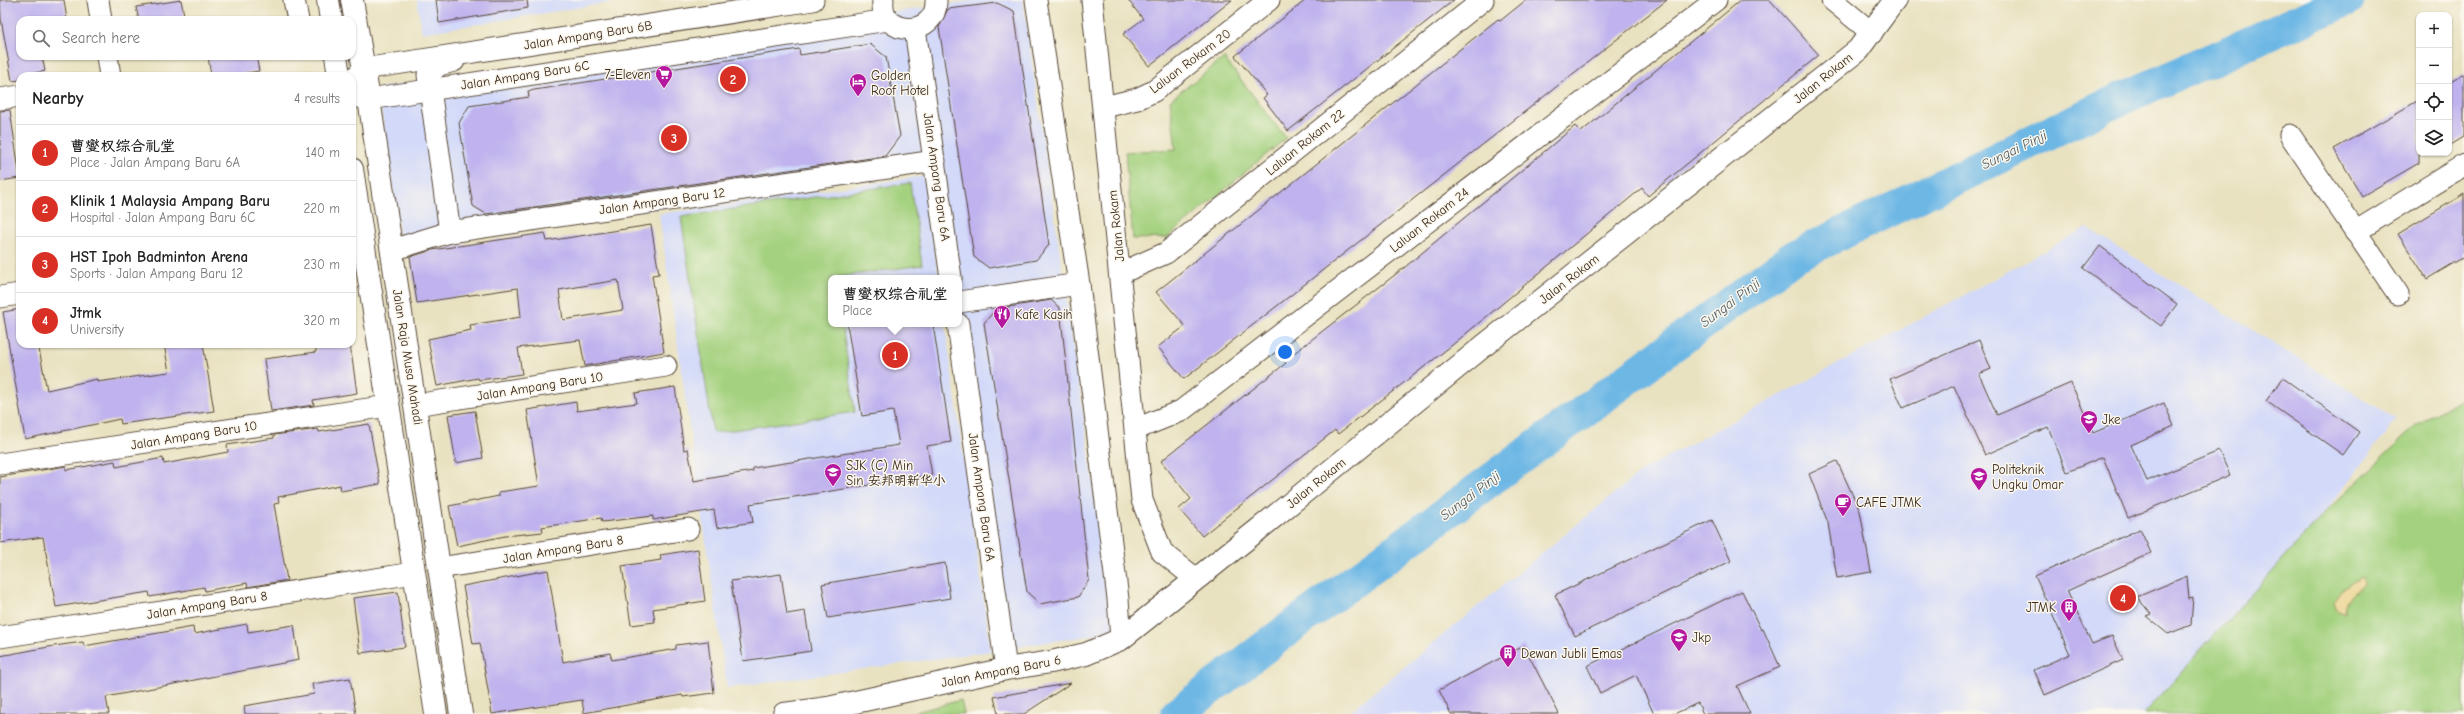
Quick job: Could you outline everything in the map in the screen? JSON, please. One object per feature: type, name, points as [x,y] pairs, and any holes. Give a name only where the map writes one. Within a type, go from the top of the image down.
[{"type":"main road","points":[[328,0],[330,16]]},
{"type":"main road","name":"Jalan Raja Musa Mahadi","points":[[352,0],[353,16]]},
{"type":"main road","name":"Jalan Rokam","points":[[1196,579],[1486,344],[1858,50],[1895,0]]},
{"type":"main road","name":"Jalan Raja Musa Mahadi","points":[[356,50],[360,97],[392,250],[461,714]]},
{"type":"main road","points":[[337,60],[338,72]]},
{"type":"main road","name":"Jalan Raja Musa Mahadi","points":[[356,227],[357,241],[388,406],[436,714]]},
{"type":"main road","name":"Jalan Ampang Baru 6","points":[[784,714],[829,711],[1006,669],[1086,654],[1121,639],[1196,579]]},
{"type":"street","points":[[98,0],[100,16]]},
{"type":"street","points":[[294,0],[297,16]]},
{"type":"street","name":"Jalan Ampang Baru 6B","points":[[358,75],[495,49],[813,0]]},
{"type":"street","points":[[883,0],[884,12],[888,20],[900,28],[915,29],[930,21],[934,14],[936,0]]},
{"type":"street","points":[[1036,0],[1079,284],[1118,599],[1121,639]]},
{"type":"street","name":"Jalan Rokam","points":[[1092,0],[1121,273],[1142,500],[1162,552],[1196,579]]},
{"type":"street","name":"Laluan Rokam 20","points":[[1104,107],[1137,99],[1154,91],[1269,0]]},
{"type":"street","name":"Laluan Rokam 22","points":[[1121,273],[1166,253],[1483,0]]},
{"type":"street","name":"Laluan Rokam 24","points":[[1136,428],[1181,412],[1716,0]]},
{"type":"street","points":[[1832,0],[1872,33]]},
{"type":"street","name":"Jalan Ampang Baru 6C","points":[[360,97],[428,90],[888,20]]},
{"type":"street","name":"Jalan Ampang Baru 6A","points":[[915,29],[951,275]]},
{"type":"street","points":[[450,232],[428,90],[428,75],[439,65],[495,49]]},
{"type":"street","points":[[108,60],[109,72]]},
{"type":"street","points":[[0,99],[16,97]]},
{"type":"street","points":[[2290,135],[2398,294]]},
{"type":"street","name":"Jalan Ampang Baru 12","points":[[392,250],[450,232],[935,161]]},
{"type":"street","points":[[2356,232],[2464,165]]},
{"type":"street","points":[[962,302],[1079,284]]},
{"type":"street","points":[[0,297],[16,295]]},
{"type":"street","name":"Jalan Ampang Baru 6A","points":[[958,327],[1006,669]]},
{"type":"street","name":"Jalan Ampang Baru 10","points":[[415,405],[666,366]]},
{"type":"street","name":"Jalan Ampang Baru 10","points":[[0,464],[388,406]]},
{"type":"street","name":"Jalan Ampang Baru 8","points":[[439,568],[688,529]]},
{"type":"street","name":"Jalan Ampang Baru 8","points":[[0,637],[414,573]]},
{"type":"shaded area","points":[[417,0],[626,0],[422,33]]},
{"type":"shaded area","points":[[977,0],[1023,0],[1115,632],[1002,649],[959,327],[962,327],[962,275],[958,275],[932,168],[401,246],[378,88]]},
{"type":"shaded area","name":"SJK (C) Min Sin 安邦明新华小","points":[[924,176],[939,275],[828,275],[828,327],[945,327],[991,651],[727,688],[659,214]]},
{"type":"shaded area","name":"Politeknik Ungku Omar","points":[[2087,228],[2396,419],[2324,513],[2144,714],[1347,714],[1643,470]]},
{"type":"green space","points":[[1224,58],[1286,138],[1167,238],[1133,239],[1125,152],[1176,149],[1170,100]]},
{"type":"green space","points":[[910,183],[922,265],[852,275],[828,275],[828,327],[842,327],[855,412],[713,433],[681,217]]},
{"type":"green space","points":[[2464,396],[2464,714],[2144,714],[2324,513],[2416,426]]},
{"type":"green space","points":[[961,700],[964,714],[908,714]]},
{"type":"sand","points":[[2361,577],[2366,584],[2348,599],[2345,607],[2345,613],[2336,608],[2334,600],[2341,590]]},
{"type":"building","points":[[0,0],[64,0],[66,16],[16,16],[16,60],[43,60],[45,71],[16,72],[16,80],[12,81],[1,19]]},
{"type":"building","points":[[181,0],[184,16],[138,16],[136,7]]},
{"type":"building","points":[[436,0],[527,0],[528,8],[439,23]]},
{"type":"building","points":[[1128,0],[1232,0],[1149,66],[1123,34],[1143,19]]},
{"type":"building","points":[[1306,0],[1454,0],[1288,131],[1263,98],[1267,95],[1235,56]]},
{"type":"building","points":[[1526,0],[1667,0],[1184,379],[1158,347],[1185,326],[1156,292],[1498,19],[1500,21]]},
{"type":"building","points":[[1741,0],[1770,0],[1819,55],[1648,196],[1642,188],[1451,346],[1338,434],[1335,430],[1202,536],[1179,509],[1191,499],[1161,461],[1286,363],[1284,361],[1405,267],[1575,126],[1581,132]]},
{"type":"building","points":[[997,3],[1014,11],[1049,245],[1036,260],[989,268],[974,257],[939,27],[948,9]]},
{"type":"building","points":[[870,44],[886,57],[900,136],[885,156],[486,214],[473,206],[459,123],[469,106],[529,97],[528,91],[799,49],[800,55]]},
{"type":"building","points":[[209,60],[257,60],[259,71],[253,72],[210,72]]},
{"type":"building","points":[[2464,74],[2464,137],[2452,144],[2452,84],[2452,81]]},
{"type":"building","points":[[2416,102],[2416,156],[2419,156],[2419,163],[2362,196],[2334,149]]},
{"type":"building","points":[[10,110],[16,151],[16,179],[0,181],[0,111]]},
{"type":"building","points":[[2464,194],[2464,257],[2427,279],[2398,234]]},
{"type":"building","points":[[651,225],[659,274],[652,275],[664,352],[585,366],[580,340],[518,348],[522,374],[479,380],[478,378],[437,386],[428,339],[471,330],[470,325],[521,317],[518,288],[417,303],[410,257],[432,250],[545,233],[547,241]],"holes":[[[618,280],[623,310],[563,320],[559,290]]]},
{"type":"building","points":[[2100,246],[2177,304],[2161,326],[2083,268]]},
{"type":"building","points":[[1051,300],[1060,308],[1089,580],[1078,597],[1040,604],[1027,592],[984,323],[996,309]]},
{"type":"building","points":[[16,310],[16,348],[39,348],[47,390],[97,379],[97,382],[169,372],[165,348],[204,348],[214,411],[121,424],[120,419],[25,439],[3,312]]},
{"type":"building","points":[[847,327],[933,327],[951,442],[927,446],[932,475],[750,504],[753,522],[717,528],[714,510],[653,520],[653,516],[602,522],[601,518],[542,527],[543,532],[505,536],[457,546],[449,506],[499,496],[499,492],[539,486],[527,410],[576,402],[577,411],[637,403],[635,393],[675,387],[684,450],[688,449],[694,481],[753,471],[753,468],[899,445],[893,411],[862,416]]},
{"type":"building","points":[[1979,340],[1991,369],[1979,374],[1997,415],[2071,383],[2093,433],[2164,403],[2174,426],[2131,445],[2147,481],[2219,451],[2230,475],[2128,518],[2103,457],[2067,472],[2048,427],[1985,455],[1954,386],[1903,408],[1890,379]]},
{"type":"building","points":[[316,348],[351,348],[357,393],[313,400],[314,405],[271,411],[264,359],[316,352]]},
{"type":"building","points":[[2283,378],[2359,432],[2343,455],[2266,401]]},
{"type":"building","points":[[475,411],[483,458],[456,463],[448,415]]},
{"type":"building","points":[[369,424],[380,484],[341,491],[340,485],[278,497],[279,503],[274,504],[287,580],[248,587],[247,583],[205,591],[204,587],[150,597],[149,592],[56,607],[43,537],[0,543],[0,477],[66,466],[66,470],[115,461],[116,467],[163,458],[164,464],[228,452],[227,445],[274,438],[274,435],[318,429],[319,432]]},
{"type":"building","name":"CAFE JTMK","points":[[1837,461],[1860,511],[1871,572],[1837,578],[1828,523],[1809,474]]},
{"type":"building","points":[[1712,520],[1731,561],[1575,636],[1555,595]]},
{"type":"building","points":[[2140,529],[2151,553],[2067,591],[2092,644],[2112,636],[2123,660],[2045,695],[2034,670],[2070,654],[2035,576]]},
{"type":"building","points":[[698,549],[705,601],[653,609],[655,622],[631,625],[622,566],[661,560],[660,555]]},
{"type":"building","points":[[945,563],[950,598],[828,618],[822,584]]},
{"type":"building","points":[[548,570],[563,662],[610,653],[612,660],[676,649],[676,645],[708,641],[714,693],[683,697],[682,695],[584,713],[582,700],[492,714],[480,643],[473,644],[463,586]]},
{"type":"building","points":[[781,574],[787,614],[805,611],[811,651],[743,661],[731,581]]},
{"type":"building","points":[[2187,576],[2189,599],[2193,598],[2191,625],[2168,634],[2146,616],[2151,614],[2137,597]]},
{"type":"building","points":[[1742,591],[1761,630],[1763,629],[1780,667],[1737,686],[1750,714],[1703,714],[1698,703],[1674,714],[1654,714],[1636,675],[1600,693],[1587,666]]},
{"type":"building","points":[[398,592],[405,647],[360,653],[353,598]]},
{"type":"building","points":[[247,624],[248,632],[294,625],[299,660],[106,697],[109,714],[0,714],[0,656],[83,642],[84,646],[193,627],[194,634]]},
{"type":"building","name":"Dewan Jubli Emas","points":[[1524,646],[1559,714],[1451,714],[1439,690]]},
{"type":"building","points":[[350,678],[356,714],[245,714],[244,706],[314,694],[312,684]]},
{"type":"building","points":[[1071,683],[1024,714],[998,714],[994,697]]},
{"type":"waterway","name":"Sungai Pinji","points":[[1177,714],[1290,628],[1793,257],[2103,107],[2347,0]]},
{"type":"place","name":"Klinik 1 Malaysia Ampang Baru","points":[[733,79]]},
{"type":"place","name":"7-Eleven","points":[[664,89]]},
{"type":"place","name":"Golden Roof Hotel","points":[[858,97]]},
{"type":"place","name":"HST Ipoh Badminton Arena","points":[[674,138]]},
{"type":"place","name":"Kafe Kasih","points":[[1002,329]]},
{"type":"place","name":"曹燮权综合礼堂","points":[[895,355]]},
{"type":"place","name":"Jke","points":[[2089,434]]},
{"type":"place","name":"SJK (C) Min Sin 安邦明新华小","points":[[833,487]]},
{"type":"place","name":"Politeknik Ungku Omar","points":[[1979,491]]},
{"type":"place","name":"CAFE JTMK","points":[[1843,517]]},
{"type":"place","name":"Jtmk","points":[[2123,598]]},
{"type":"place","name":"JTMK","points":[[2069,622]]},
{"type":"place","name":"Jkp","points":[[1679,652]]},
{"type":"place","name":"Dewan Jubli Emas","points":[[1508,668]]}]
